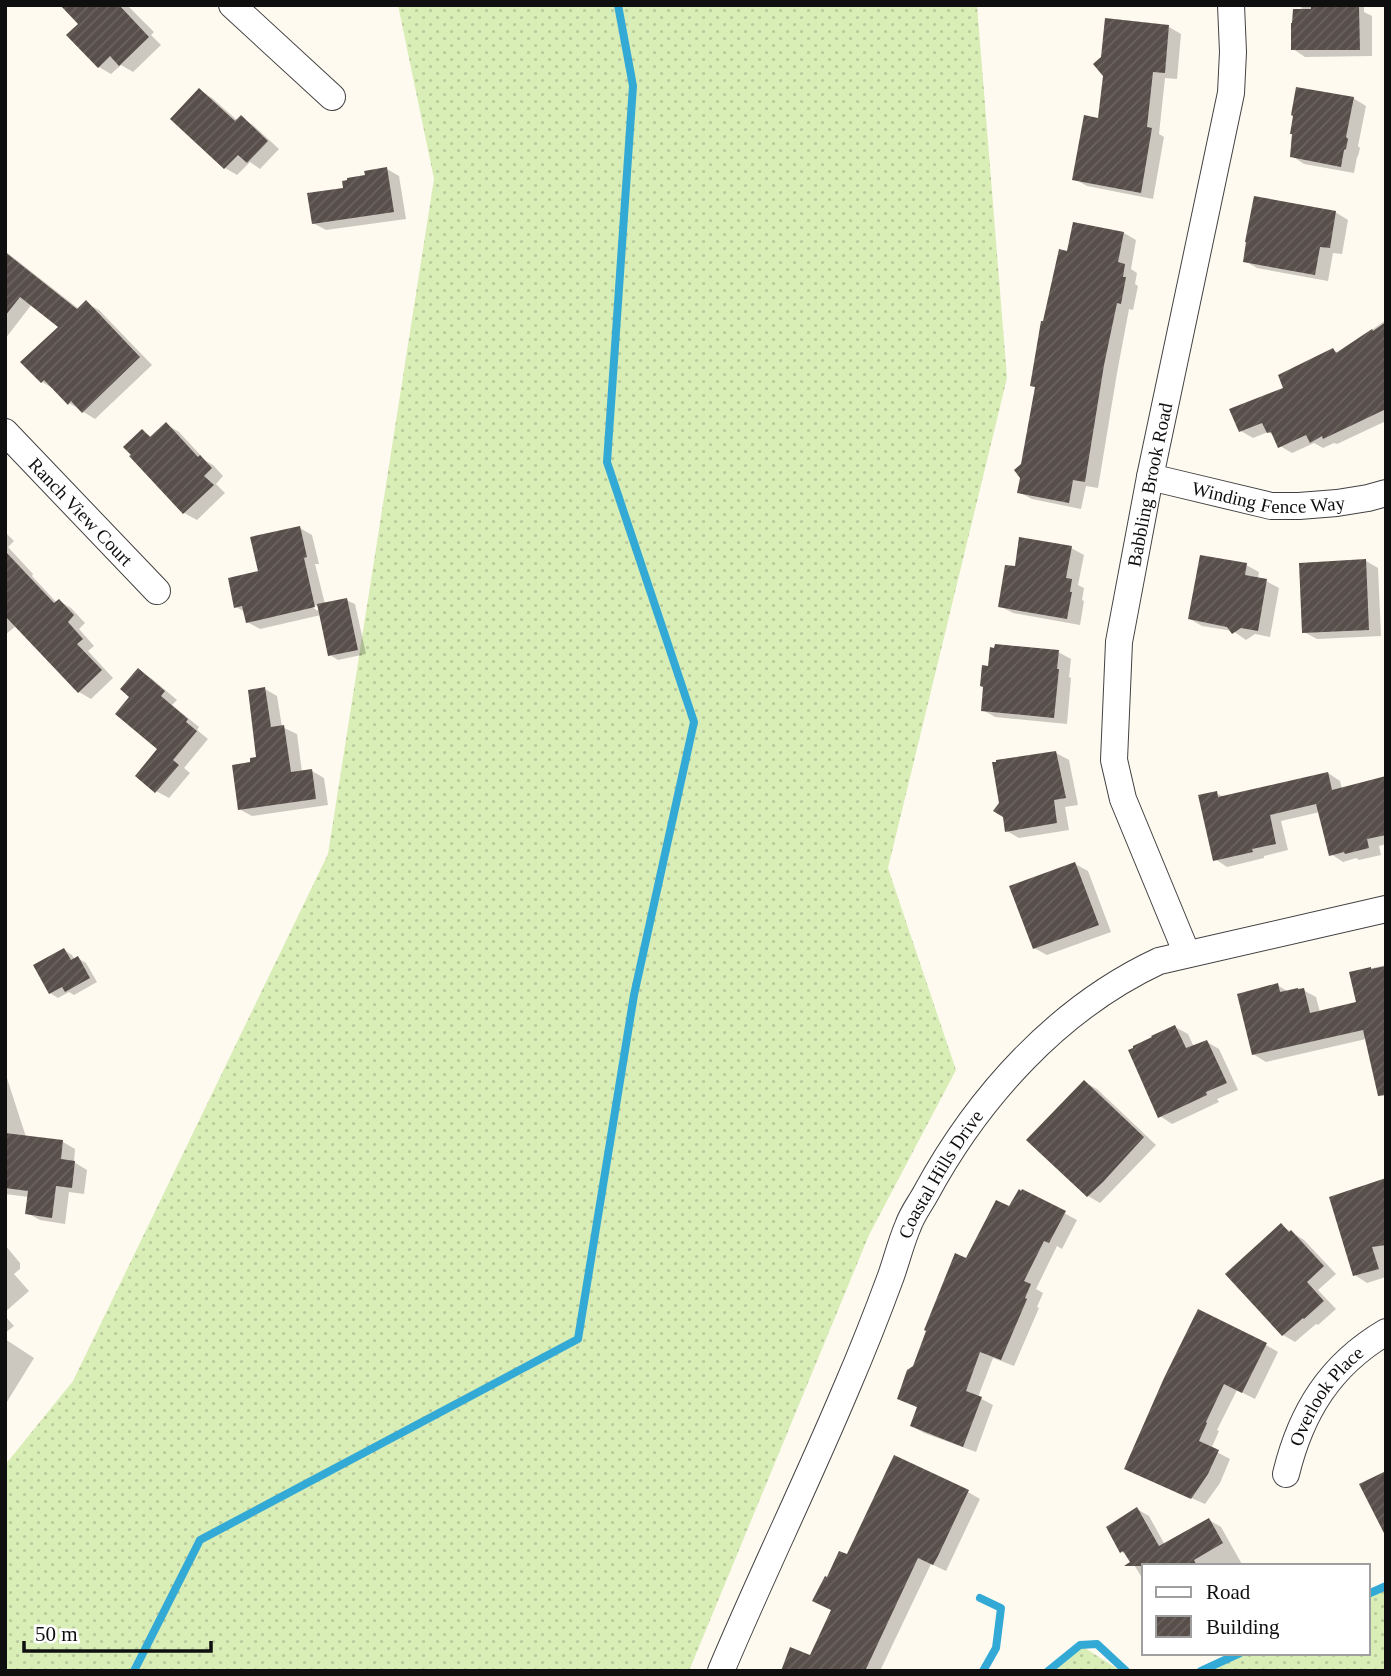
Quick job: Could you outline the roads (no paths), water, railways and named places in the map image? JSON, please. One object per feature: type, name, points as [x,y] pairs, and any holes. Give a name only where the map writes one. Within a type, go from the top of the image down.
[{"type":"street","points":[[232,5],[331,97]]},
{"type":"street","name":"Babbling Brook Road","points":[[1187,954],[1123,799],[1114,760],[1119,642],[1150,477],[1231,93],[1231,5]]},
{"type":"street","name":"Ranch View Court","points":[[5,432],[157,591]]},
{"type":"street","name":"Winding Fence Way","points":[[1150,477],[1271,506],[1337,503],[1386,493]]},
{"type":"street","name":"Coastal Hills Drive","points":[[721,1671],[846,1390],[908,1224],[956,1142],[1010,1074],[1034,1049],[1100,995],[1135,972],[1159,961],[1386,909]]},
{"type":"street","name":"Overlook Place","points":[[1286,1474],[1300,1426],[1326,1384],[1359,1350],[1386,1332]]},
{"type":"waterway","points":[[134,1671],[200,1540],[578,1339],[634,995],[694,722],[607,462],[633,86],[618,5]]},
{"type":"waterway","points":[[1370,1593],[1386,1586]]},
{"type":"waterway","points":[[980,1598],[1001,1608],[996,1648],[983,1671]]},
{"type":"waterway","points":[[1048,1671],[1080,1645],[1097,1644],[1126,1671]]},
{"type":"waterway","points":[[1201,1671],[1236,1655]]}]
